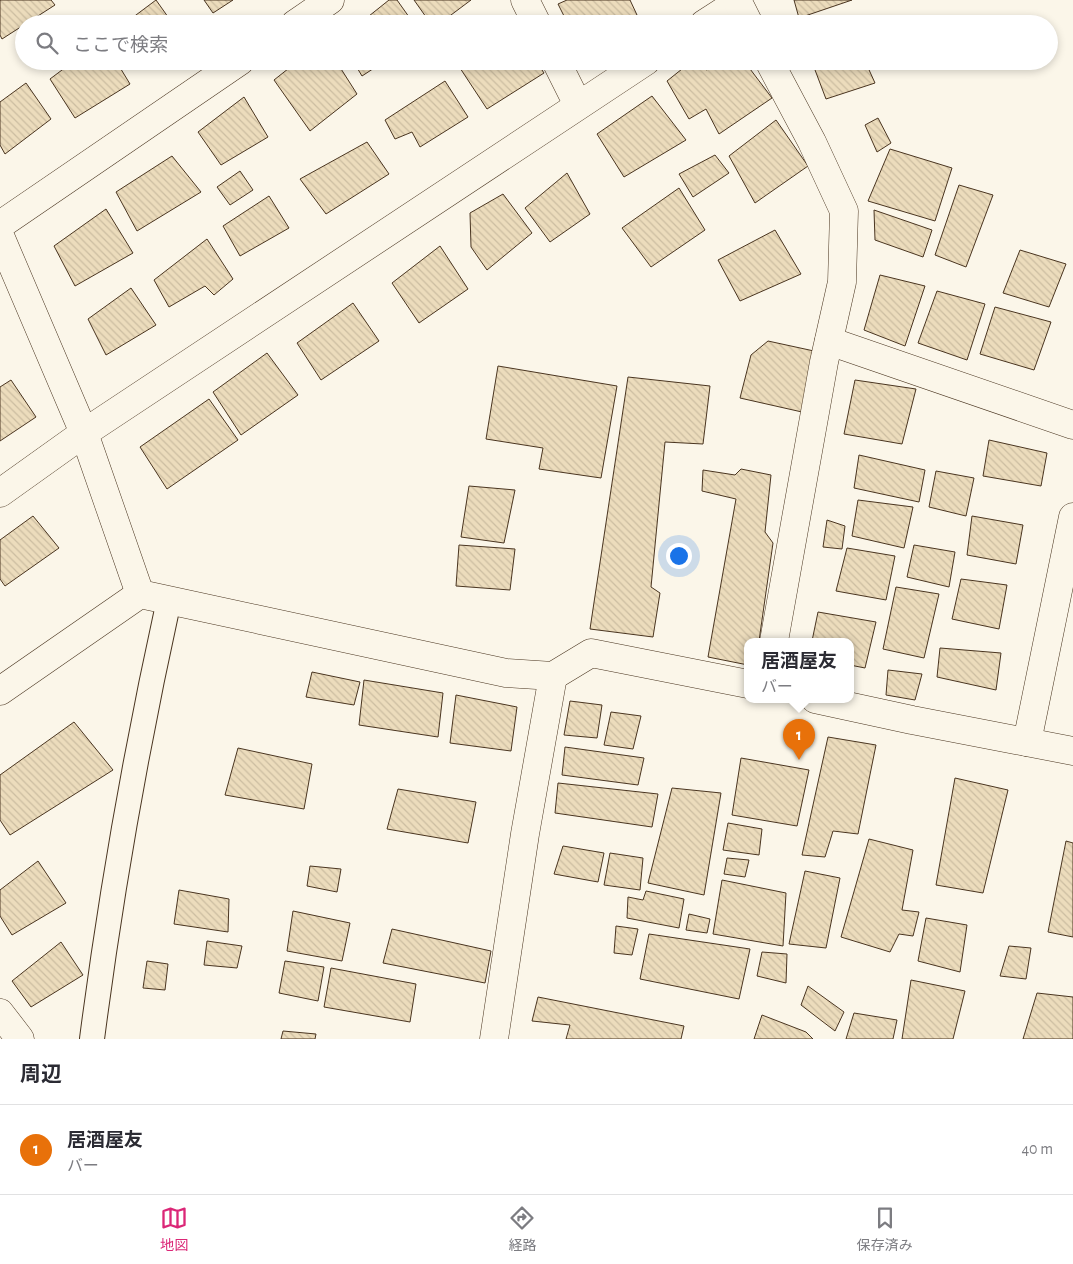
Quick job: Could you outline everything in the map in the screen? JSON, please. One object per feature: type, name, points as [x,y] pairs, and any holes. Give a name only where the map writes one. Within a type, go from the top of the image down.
[{"type":"street","points":[[308,15],[330,0]]},
{"type":"street","points":[[525,0],[532,15]]},
{"type":"street","points":[[726,15],[741,9]]},
{"type":"street","points":[[0,226],[227,70]]},
{"type":"street","points":[[560,70],[578,105]]},
{"type":"street","points":[[0,493],[84,433],[632,70]]},
{"type":"street","points":[[774,70],[812,142],[844,211],[842,282],[829,341],[775,638]]},
{"type":"street","points":[[0,236],[84,433],[140,594]]},
{"type":"street","points":[[829,341],[1073,425]]},
{"type":"street","points":[[1027,742],[1073,517]]},
{"type":"street","points":[[0,691],[140,594],[506,673],[553,676],[591,653],[744,683]]},
{"type":"street","points":[[92,1039],[101,970],[146,704],[170,600]]},
{"type":"street","points":[[494,1039],[525,834],[553,676]]},
{"type":"street","points":[[835,703],[1073,751]]},
{"type":"street","points":[[0,1013],[20,1039]]},
{"type":"building","points":[[0,0],[51,0],[55,5],[39,15],[15,15],[15,31],[2,39],[0,35]]},
{"type":"building","points":[[156,0],[167,15],[136,15]]},
{"type":"building","points":[[204,0],[233,0],[213,13]]},
{"type":"building","points":[[389,0],[397,0],[408,15],[370,15]]},
{"type":"building","points":[[414,0],[471,0],[451,15],[425,15]]},
{"type":"building","points":[[567,0],[630,0],[637,15],[564,15],[558,4]]},
{"type":"building","points":[[794,0],[852,0],[808,15],[798,15]]},
{"type":"building","points":[[62,70],[121,70],[130,84],[75,118],[50,79]]},
{"type":"building","points":[[287,70],[342,70],[357,94],[310,131],[274,80]]},
{"type":"building","points":[[358,70],[371,70],[362,76]]},
{"type":"building","points":[[461,70],[542,70],[544,73],[487,109]]},
{"type":"building","points":[[681,70],[751,70],[772,98],[719,134],[706,109],[689,119],[667,81]]},
{"type":"building","points":[[815,70],[869,70],[875,83],[826,99]]},
{"type":"building","points":[[445,81],[468,117],[420,147],[412,132],[395,139],[385,120]]},
{"type":"building","points":[[26,83],[51,119],[5,154],[0,145],[0,102]]},
{"type":"building","points":[[652,96],[686,140],[624,177],[597,134]]},
{"type":"building","points":[[244,97],[268,137],[221,165],[198,132]]},
{"type":"building","points":[[878,118],[891,143],[877,152],[865,125]]},
{"type":"building","points":[[776,120],[808,166],[755,203],[729,156]]},
{"type":"building","points":[[367,142],[389,174],[326,214],[300,179]]},
{"type":"building","points":[[890,149],[952,168],[935,221],[868,201]]},
{"type":"building","points":[[715,155],[729,173],[693,197],[679,174]]},
{"type":"building","points":[[172,156],[201,192],[137,231],[116,192]]},
{"type":"building","points":[[240,171],[253,190],[230,205],[217,187]]},
{"type":"building","points":[[567,173],[590,214],[550,242],[525,208]]},
{"type":"building","points":[[959,185],[993,195],[966,267],[935,255]]},
{"type":"building","points":[[679,188],[705,230],[651,267],[622,228]]},
{"type":"building","points":[[503,194],[532,233],[487,270],[471,247],[470,213]]},
{"type":"building","points":[[269,196],[289,228],[240,256],[223,226]]},
{"type":"building","points":[[106,209],[133,253],[75,286],[54,246]]},
{"type":"building","points":[[874,210],[932,230],[923,257],[875,240]]},
{"type":"building","points":[[775,230],[801,274],[740,301],[718,260]]},
{"type":"building","points":[[207,239],[233,279],[214,295],[205,286],[169,307],[154,280]]},
{"type":"building","points":[[440,246],[468,289],[419,323],[392,283]]},
{"type":"building","points":[[1020,250],[1066,264],[1049,307],[1003,293]]},
{"type":"building","points":[[880,275],[925,286],[905,346],[864,330]]},
{"type":"building","points":[[131,288],[156,325],[106,355],[88,319]]},
{"type":"building","points":[[937,291],[985,304],[967,360],[918,343]]},
{"type":"building","points":[[353,303],[379,341],[321,380],[297,343]]},
{"type":"building","points":[[995,307],[1051,322],[1034,370],[980,354]]},
{"type":"building","points":[[768,341],[814,351],[802,412],[740,398],[751,355]]},
{"type":"building","points":[[267,353],[298,395],[241,435],[213,392]]},
{"type":"building","points":[[498,366],[617,386],[601,478],[539,469],[543,448],[486,439]]},
{"type":"building","points":[[628,377],[710,386],[703,444],[665,442],[651,587],[660,593],[653,637],[590,629]]},
{"type":"building","points":[[11,380],[36,417],[0,441],[0,387]]},
{"type":"building","points":[[855,380],[916,389],[902,444],[844,434]]},
{"type":"building","points":[[209,399],[238,440],[167,489],[140,447]]},
{"type":"building","points":[[989,440],[1047,453],[1041,486],[983,476]]},
{"type":"building","points":[[859,455],[925,470],[919,502],[854,488]]},
{"type":"building","points":[[741,469],[771,475],[765,532],[773,543],[759,638],[744,638],[744,664],[708,657],[736,499],[702,491],[703,470],[735,475]]},
{"type":"building","points":[[936,471],[974,478],[966,516],[929,507]]},
{"type":"building","points":[[469,486],[515,490],[504,543],[461,537]]},
{"type":"building","points":[[858,500],[913,507],[904,548],[852,536]]},
{"type":"building","points":[[33,516],[59,548],[5,586],[0,579],[0,540]]},
{"type":"building","points":[[972,516],[1023,525],[1016,564],[967,555]]},
{"type":"building","points":[[827,520],[845,526],[842,549],[823,547]]},
{"type":"building","points":[[459,545],[515,549],[510,590],[456,586]]},
{"type":"building","points":[[914,545],[955,552],[949,587],[907,577]]},
{"type":"building","points":[[847,548],[895,556],[886,600],[836,591]]},
{"type":"building","points":[[961,579],[1007,585],[999,629],[952,619]]},
{"type":"building","points":[[896,587],[939,594],[924,658],[883,649]]},
{"type":"building","points":[[818,612],[876,622],[865,668],[854,666],[854,638],[813,638]]},
{"type":"building","points":[[940,648],[1001,653],[996,690],[937,677]]},
{"type":"building","points":[[888,670],[922,674],[915,700],[886,695]]},
{"type":"building","points":[[312,672],[360,682],[354,705],[306,697]]},
{"type":"building","points":[[364,680],[443,693],[438,737],[359,725]]},
{"type":"building","points":[[456,695],[517,707],[511,751],[450,743]]},
{"type":"building","points":[[570,701],[602,705],[597,738],[564,735]]},
{"type":"building","points":[[611,712],[641,716],[633,749],[604,745]]},
{"type":"building","points":[[74,722],[113,770],[10,835],[0,820],[0,775]]},
{"type":"building","points":[[828,737],[876,745],[858,834],[833,831],[825,857],[802,855]]},
{"type":"building","points":[[565,747],[644,758],[638,785],[562,775]]},
{"type":"building","points":[[238,748],[312,764],[304,809],[225,795]]},
{"type":"building","points":[[741,758],[809,770],[797,826],[732,815]]},
{"type":"building","points":[[955,778],[1008,790],[983,893],[936,885]]},
{"type":"building","points":[[558,783],[658,794],[652,827],[555,813]]},
{"type":"building","points":[[672,788],[721,793],[704,895],[648,883]]},
{"type":"building","points":[[398,789],[476,802],[468,843],[387,829]]},
{"type":"building","points":[[728,823],[762,829],[759,855],[723,850]]},
{"type":"building","points":[[869,839],[913,850],[902,910],[919,912],[913,936],[899,934],[890,952],[841,937]]},
{"type":"building","points":[[1066,841],[1073,843],[1073,937],[1048,932]]},
{"type":"building","points":[[563,846],[604,853],[598,882],[554,874]]},
{"type":"building","points":[[610,853],[643,858],[640,890],[604,885]]},
{"type":"building","points":[[727,858],[749,860],[745,877],[724,874]]},
{"type":"building","points":[[38,861],[66,903],[12,935],[0,916],[0,890]]},
{"type":"building","points":[[310,866],[341,869],[337,892],[307,886]]},
{"type":"building","points":[[805,871],[840,878],[826,948],[789,944]]},
{"type":"building","points":[[722,880],[786,893],[783,946],[713,934]]},
{"type":"building","points":[[179,890],[229,899],[228,932],[174,924]]},
{"type":"building","points":[[646,891],[684,899],[679,928],[627,918],[628,897],[643,900]]},
{"type":"building","points":[[293,911],[350,923],[342,961],[287,951]]},
{"type":"building","points":[[689,914],[710,919],[707,933],[686,930]]},
{"type":"building","points":[[926,918],[967,925],[960,972],[918,961]]},
{"type":"building","points":[[616,926],[638,929],[632,955],[614,953]]},
{"type":"building","points":[[392,929],[491,951],[485,983],[383,963]]},
{"type":"building","points":[[649,934],[750,949],[739,999],[640,979]]},
{"type":"building","points":[[207,941],[242,946],[237,968],[204,965]]},
{"type":"building","points":[[61,942],[83,975],[31,1007],[12,981]]},
{"type":"building","points":[[1009,946],[1031,948],[1026,979],[1000,976]]},
{"type":"building","points":[[762,952],[787,954],[786,983],[757,976]]},
{"type":"building","points":[[147,961],[168,964],[165,990],[143,988]]},
{"type":"building","points":[[285,961],[324,967],[318,1001],[279,993]]},
{"type":"building","points":[[331,968],[416,984],[410,1022],[324,1007]]},
{"type":"building","points":[[911,980],[965,991],[953,1039],[902,1039]]},
{"type":"building","points":[[808,986],[844,1012],[835,1031],[801,1005]]},
{"type":"building","points":[[1037,993],[1073,997],[1073,1039],[1023,1039]]},
{"type":"building","points":[[538,997],[684,1026],[681,1039],[566,1039],[570,1025],[532,1021]]},
{"type":"building","points":[[854,1013],[897,1020],[893,1039],[846,1039]]},
{"type":"building","points":[[762,1015],[806,1032],[813,1039],[754,1039]]},
{"type":"building","points":[[283,1031],[316,1034],[315,1039],[281,1039]]},
{"type":"place","name":"居酒屋友","points":[[799,760]]}]
